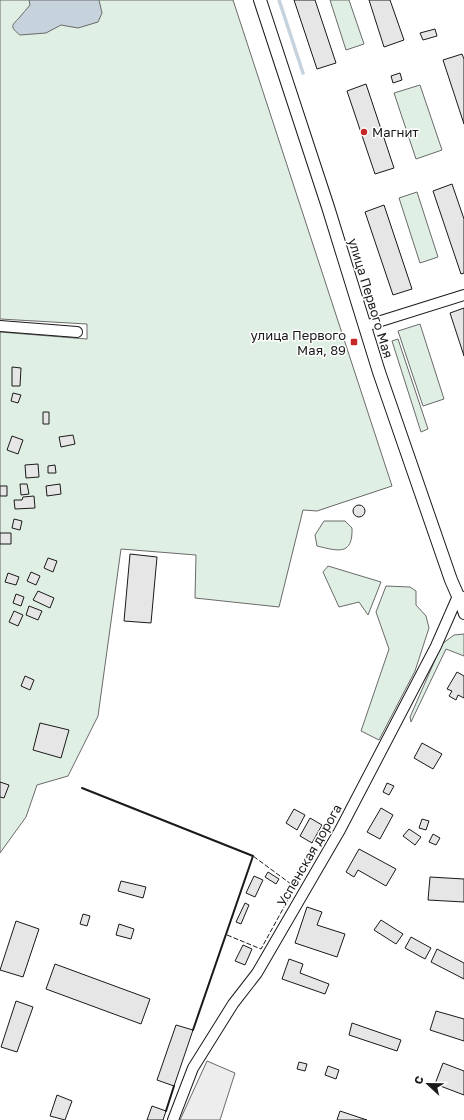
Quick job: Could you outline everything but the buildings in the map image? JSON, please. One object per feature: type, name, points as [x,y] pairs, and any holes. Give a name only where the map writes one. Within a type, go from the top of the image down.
[{"type":"street","name":"улица Первого Мая","points":[[260,0],[328,207],[365,326],[451,580],[461,597]]},
{"type":"street","points":[[365,326],[464,296]]},
{"type":"street","points":[[0,326],[78,332]]},
{"type":"street","points":[[461,597],[464,614]]},
{"type":"street","name":"Успенская дорога","points":[[173,1120],[193,1068],[233,1004],[257,973],[340,830],[461,597]]},
{"type":"green space","points":[[0,0],[233,0],[392,486],[317,511],[303,510],[279,607],[195,598],[196,555],[121,549],[98,716],[68,776],[37,785],[26,817],[0,853],[0,332],[87,339],[87,324],[0,319]]},
{"type":"green space","points":[[330,0],[349,0],[364,44],[346,50]]},
{"type":"green space","points":[[420,85],[442,150],[416,159],[394,93]]},
{"type":"green space","points":[[417,192],[438,257],[420,263],[399,198]]},
{"type":"green space","points":[[420,324],[444,399],[423,406],[398,331]]},
{"type":"green space","points":[[398,339],[428,429],[421,432],[392,341]]},
{"type":"green space","points":[[324,521],[345,521],[352,528],[352,537],[347,547],[338,550],[317,546],[315,535]]},
{"type":"green space","points":[[328,566],[381,582],[368,615],[359,602],[339,607],[323,572]]},
{"type":"green space","points":[[386,586],[410,587],[416,591],[416,605],[426,616],[429,628],[415,671],[379,740],[361,731],[389,649],[376,612]]},
{"type":"green space","points":[[464,634],[464,656],[446,649],[411,722],[410,717],[442,644],[454,635]]},
{"type":"shaded area","points":[[29,0],[99,0],[102,13],[98,22],[78,28],[61,25],[46,33],[20,35],[14,30],[13,25],[30,5]]},
{"type":"shaded area","points":[[207,1061],[235,1073],[220,1120],[180,1120]]},
{"type":"waterway","points":[[279,0],[303,73]]},
{"type":"fence","points":[[227,935],[261,949],[295,887],[253,856]]},
{"type":"wall","points":[[82,788],[253,856],[193,1030]]},
{"type":"wall","points":[[166,1111],[174,1086]]},
{"type":"place","name":"Магнит","points":[[364,132]]},
{"type":"place","name":"улица Первого Мая, 89","points":[[354,342]]}]
